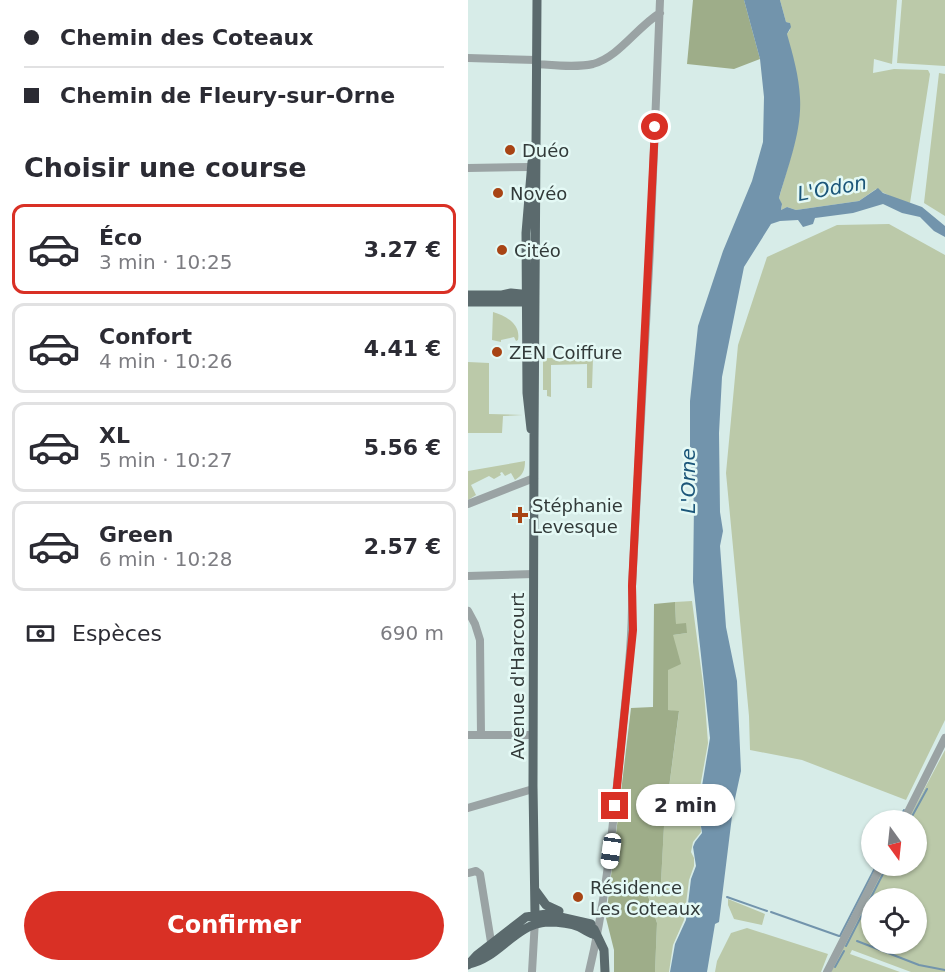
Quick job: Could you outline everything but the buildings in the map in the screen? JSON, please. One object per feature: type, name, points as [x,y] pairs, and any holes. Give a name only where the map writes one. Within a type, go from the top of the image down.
[{"type":"main road","points":[[535,151],[537,0]]},
{"type":"main road","name":"Avenue d'Harcourt","points":[[531,299],[526,233],[530,167],[535,151]]},
{"type":"main road","name":"Avenue d'Harcourt","points":[[535,151],[527,400],[534,439],[535,919]]},
{"type":"main road","points":[[470,298],[512,293],[531,299]]},
{"type":"main road","points":[[534,888],[537,896],[547,906],[582,917],[591,924],[604,950],[605,972]]},
{"type":"main road","points":[[535,919],[552,915],[591,924]]},
{"type":"main road","points":[[469,965],[477,955],[492,948],[526,916],[565,923],[596,934]]},
{"type":"street","points":[[589,972],[611,851],[633,630],[632,586],[650,249],[660,0]]},
{"type":"street","points":[[468,58],[584,65],[599,62],[660,13]]},
{"type":"street","points":[[468,168],[530,167]]},
{"type":"street","points":[[468,504],[534,478]]},
{"type":"street","points":[[468,576],[534,574]]},
{"type":"street","points":[[468,610],[476,624],[480,640],[481,735]]},
{"type":"street","points":[[468,735],[533,735]]},
{"type":"street","points":[[909,810],[945,738]]},
{"type":"street","points":[[468,808],[533,789]]},
{"type":"street","points":[[468,873],[476,871],[480,874],[492,948]]},
{"type":"street","points":[[827,972],[876,876]]},
{"type":"street","points":[[532,972],[535,919]]},
{"type":"green space","points":[[693,0],[744,0],[760,59],[734,69],[687,64]]},
{"type":"green space","points":[[780,0],[897,0],[892,64],[874,59],[873,73],[894,69],[928,70],[930,74],[910,203],[876,189],[859,201],[796,210],[787,207],[781,210],[779,198],[794,145],[787,34],[790,30],[790,23],[786,22]]},
{"type":"green space","points":[[902,0],[945,0],[945,66],[897,63]]},
{"type":"green space","points":[[939,73],[945,74],[945,216],[924,203]]},
{"type":"green space","points":[[889,224],[945,255],[945,720],[906,800],[802,760],[750,750],[749,716],[726,473],[738,345],[767,257],[837,225]]},
{"type":"green space","points":[[493,312],[507,318],[515,325],[518,340],[516,341],[514,337],[501,340],[501,342],[492,340]]},
{"type":"green space","points":[[543,358],[593,358],[592,388],[587,388],[587,364],[551,365],[551,397],[547,396],[547,390],[543,390]]},
{"type":"green space","points":[[468,362],[489,363],[489,414],[523,415],[503,416],[502,433],[468,433]]},
{"type":"green space","points":[[525,461],[523,472],[515,480],[511,473],[505,476],[502,472],[494,479],[489,476],[471,485],[476,495],[468,500],[468,471]]},
{"type":"green space","points":[[692,601],[704,691],[708,743],[699,793],[701,832],[693,842],[691,852],[694,866],[689,880],[684,920],[673,945],[669,972],[655,972],[657,923],[645,886],[661,882],[664,826],[679,712],[668,710],[668,670],[673,635],[687,633],[676,624],[675,602]]},
{"type":"green space","points":[[675,602],[676,624],[686,623],[687,633],[673,635],[681,664],[668,670],[668,710],[679,711],[664,826],[661,882],[645,887],[657,923],[655,972],[614,972],[614,950],[606,918],[631,708],[653,707],[654,604]]},
{"type":"green space","points":[[945,750],[945,972],[911,972],[863,954],[927,954],[927,888],[874,888],[880,876],[927,876],[927,810],[913,810]]},
{"type":"green space","points":[[728,899],[765,914],[762,925],[734,919]]},
{"type":"green space","points":[[861,913],[861,953],[852,950],[850,954],[900,972],[831,972]]},
{"type":"green space","points":[[747,928],[828,954],[821,972],[715,972],[717,961],[731,933]]},
{"type":"water","points":[[744,0],[780,0],[786,22],[790,23],[791,27],[787,34],[797,74],[800,110],[794,148],[779,198],[782,204],[781,210],[787,207],[796,210],[859,201],[878,188],[883,193],[922,207],[945,226],[945,237],[934,231],[920,217],[902,213],[883,204],[853,213],[815,218],[813,224],[803,227],[798,220],[771,224],[744,267],[722,377],[719,433],[720,512],[723,531],[720,546],[726,627],[737,681],[741,771],[733,808],[719,922],[715,924],[707,972],[670,972],[675,944],[686,920],[691,879],[696,866],[693,847],[702,833],[701,792],[710,738],[693,582],[694,505],[690,452],[690,401],[698,326],[723,251],[752,181],[763,142],[764,97],[760,59]]},
{"type":"waterway","points":[[915,810],[927,789]]},
{"type":"waterway","points":[[840,936],[871,876]]},
{"type":"waterway","points":[[846,946],[882,876]]},
{"type":"waterway","points":[[727,897],[767,911]]},
{"type":"waterway","points":[[771,912],[839,936]]},
{"type":"waterway","points":[[857,941],[919,965],[945,970]]},
{"type":"waterway","points":[[835,967],[844,951]]},
{"type":"place","name":"Duéo","points":[[510,150]]},
{"type":"place","name":"Novéo","points":[[498,193]]},
{"type":"place","name":"Citéo","points":[[502,250]]},
{"type":"place","name":"ZEN Coiffure","points":[[497,352]]},
{"type":"place","name":"Stéphanie Levesque","points":[[520,515]]},
{"type":"place","name":"Résidence Les Coteaux","points":[[578,897]]},
{"type":"route","points":[[615,806],[633,630],[632,586],[655,127]]},
{"type":"water label","name":"L'Odon","points":[[832,188]]},
{"type":"water label","name":"L'Orne","points":[[688,481]]}]
